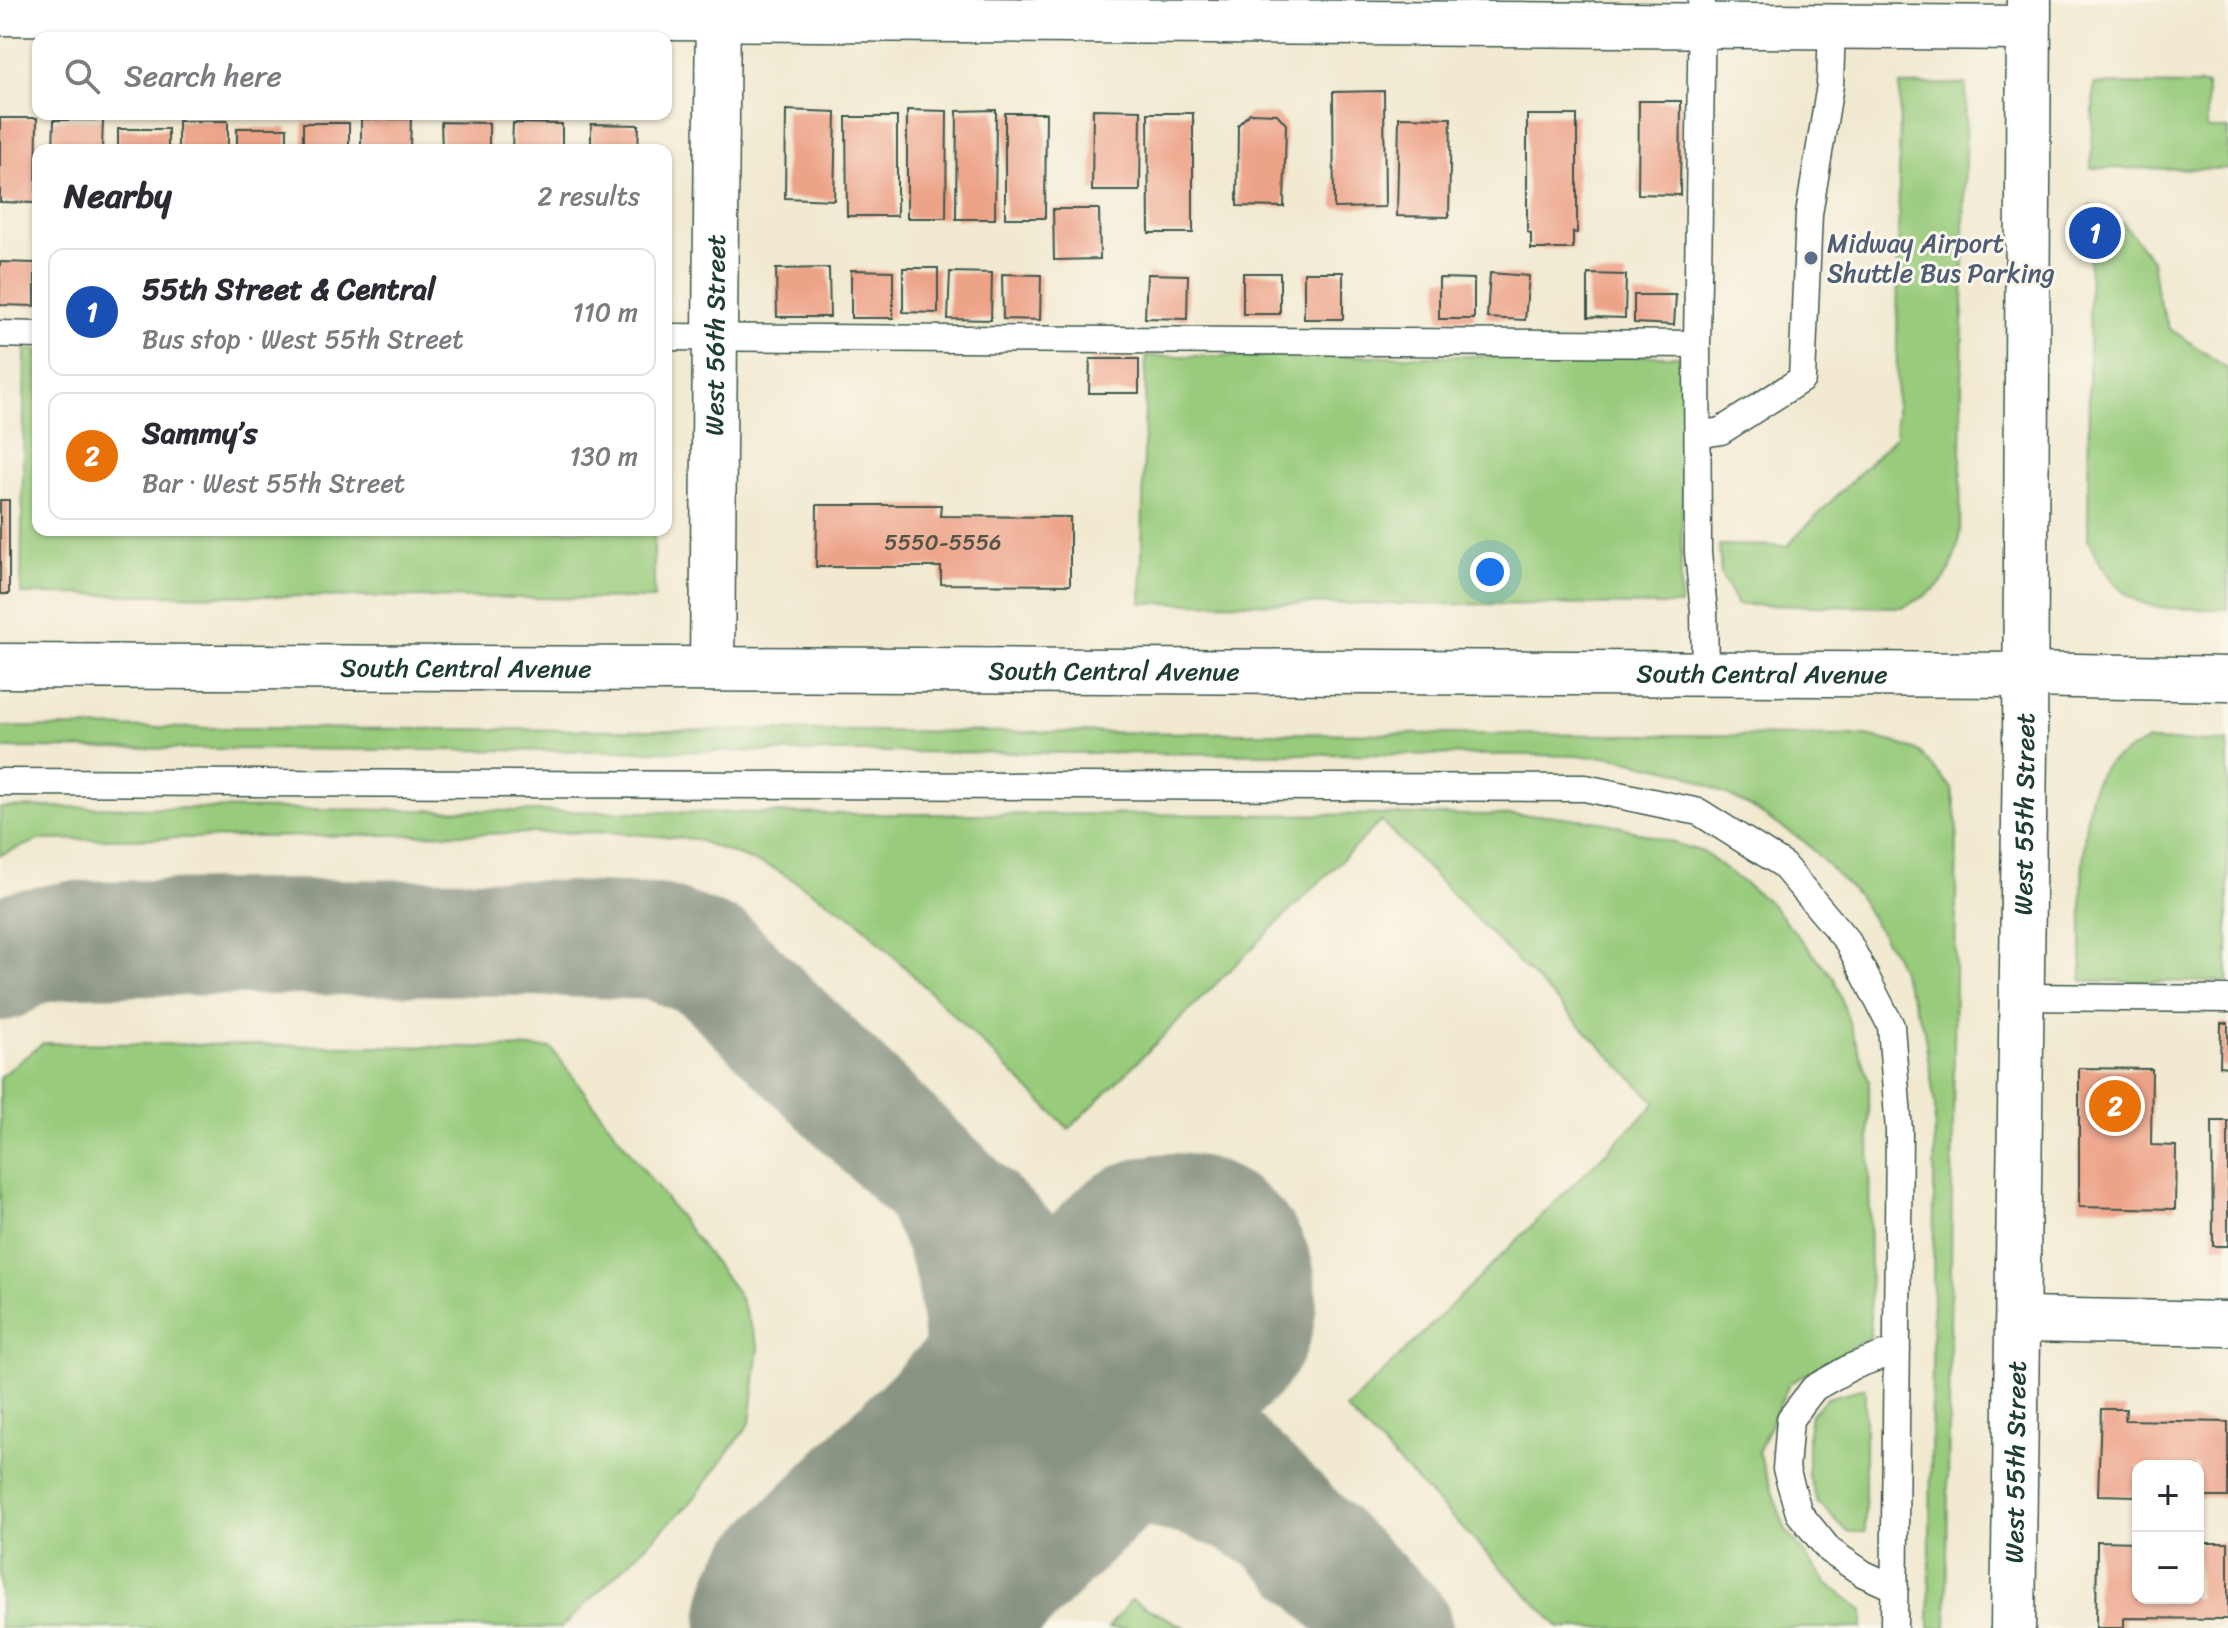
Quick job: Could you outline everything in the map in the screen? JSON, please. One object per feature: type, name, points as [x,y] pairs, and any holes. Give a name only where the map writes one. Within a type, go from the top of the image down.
[{"type":"main road","points":[[0,13],[718,9],[1701,13],[1832,26],[2028,14]]},
{"type":"main road","name":"West 56th Street","points":[[712,669],[718,9]]},
{"type":"main road","name":"West 55th Street","points":[[2013,1628],[2026,675],[2028,14]]},
{"type":"main road","name":"South Central Avenue","points":[[0,666],[2026,675],[2228,679]]},
{"type":"main road","points":[[2018,1320],[2228,1324]]},
{"type":"lane","points":[[1701,13],[1698,553],[1704,611],[1705,674]]},
{"type":"lane","points":[[1698,435],[1721,431],[1802,379],[1809,214],[1830,85],[1832,26]]},
{"type":"lane","points":[[0,334],[32,335]]},
{"type":"lane","points":[[672,337],[1697,344]]},
{"type":"lane","points":[[0,782],[1585,788],[1699,812],[1782,864],[1848,942],[1891,1026],[1899,1131],[1894,1628]]},
{"type":"lane","points":[[2022,997],[2228,999]]},
{"type":"lane","points":[[1895,1588],[1864,1574],[1830,1551],[1799,1513],[1786,1469],[1790,1419],[1814,1388],[1851,1367],[1897,1350]]},
{"type":"green space","points":[[1966,84],[1960,530],[1950,569],[1937,587],[1902,607],[1737,605],[1721,575],[1719,545],[1787,546],[1896,436],[1900,85]]},
{"type":"green space","points":[[2094,84],[2207,85],[2207,129],[2228,129],[2228,169],[2091,168]]},
{"type":"green space","points":[[2090,205],[2123,223],[2152,260],[2157,294],[2169,328],[2228,369],[2228,609],[2159,607],[2128,596],[2102,565],[2088,540]]},
{"type":"green space","points":[[25,350],[32,350],[32,536],[654,536],[654,599],[21,594]]},
{"type":"green space","points":[[1146,356],[1686,356],[1680,605],[1141,603]]},
{"type":"green space","points":[[0,727],[1866,736],[1920,752],[1952,789],[1957,825],[1946,1628],[1929,1628],[1935,1106],[1924,1030],[1895,956],[1857,895],[1805,842],[1749,806],[1683,773],[1613,757],[1535,755],[0,748]]},
{"type":"green space","points":[[2148,741],[2228,742],[2228,982],[2082,981],[2084,840],[2093,787],[2101,771],[2111,762]]},
{"type":"green space","points":[[0,808],[869,814],[1548,815],[1608,823],[1703,852],[1770,903],[1834,978],[1869,1081],[1870,1337],[1789,1384],[1758,1452],[1786,1530],[1827,1583],[1863,1611],[1863,1628],[1560,1628],[1346,1409],[1656,1103],[1381,821],[1069,1129],[856,919],[775,869],[694,839],[606,832],[39,840],[0,855]]},
{"type":"green space","points":[[43,1043],[551,1048],[738,1294],[759,1347],[750,1423],[692,1501],[561,1628],[0,1628],[0,1077]]},
{"type":"green space","points":[[1865,1388],[1865,1532],[1848,1532],[1817,1501],[1808,1473],[1808,1433],[1811,1414],[1827,1398]]},
{"type":"green space","points":[[1131,1600],[1186,1628],[1108,1628]]},
{"type":"building","points":[[1384,91],[1385,207],[1334,208],[1333,92]]},
{"type":"building","points":[[1639,101],[1681,101],[1680,195],[1638,194]]},
{"type":"building","points":[[1093,109],[1141,110],[1140,191],[1092,191]]},
{"type":"building","points":[[786,110],[836,112],[834,200],[785,198]]},
{"type":"building","points":[[907,110],[947,111],[946,218],[907,218]]},
{"type":"building","points":[[996,110],[995,219],[956,219],[957,111]]},
{"type":"building","points":[[1005,113],[1046,113],[1045,218],[1005,218]]},
{"type":"building","points":[[1148,113],[1193,113],[1193,233],[1149,233]]},
{"type":"building","points":[[1250,113],[1277,114],[1286,124],[1284,207],[1237,206],[1238,125]]},
{"type":"building","points":[[1527,115],[1577,115],[1577,233],[1573,232],[1573,249],[1531,249],[1531,233],[1527,232]]},
{"type":"building","points":[[846,117],[897,117],[897,216],[847,216]]},
{"type":"building","points":[[1399,117],[1451,118],[1449,217],[1397,216]]},
{"type":"building","points":[[0,118],[37,120],[37,144],[32,144],[32,203],[0,202]]},
{"type":"building","points":[[54,120],[103,120],[102,144],[53,144]]},
{"type":"building","points":[[361,120],[411,120],[410,144],[361,144]]},
{"type":"building","points":[[178,121],[228,121],[228,144],[178,144]]},
{"type":"building","points":[[441,122],[489,123],[489,144],[442,144]]},
{"type":"building","points":[[303,123],[349,123],[349,144],[303,144]]},
{"type":"building","points":[[513,123],[562,124],[562,144],[512,144]]},
{"type":"building","points":[[591,124],[639,125],[638,144],[591,144]]},
{"type":"building","points":[[237,128],[287,128],[287,144],[237,144]]},
{"type":"building","points":[[118,129],[168,129],[168,144],[118,144]]},
{"type":"building","points":[[1053,209],[1099,209],[1100,259],[1054,260]]},
{"type":"building","points":[[0,262],[32,263],[32,306],[0,305]]},
{"type":"building","points":[[829,268],[830,317],[777,317],[776,269]]},
{"type":"building","points":[[903,268],[938,268],[938,313],[903,312]]},
{"type":"building","points":[[851,270],[893,271],[893,318],[851,318]]},
{"type":"building","points":[[950,272],[992,273],[991,320],[948,319]]},
{"type":"building","points":[[1304,272],[1343,272],[1343,319],[1304,319]]},
{"type":"building","points":[[1243,273],[1280,273],[1280,314],[1243,314]]},
{"type":"building","points":[[1490,273],[1529,276],[1525,320],[1487,318]]},
{"type":"building","points":[[1002,274],[1041,275],[1040,320],[1003,319]]},
{"type":"building","points":[[1147,274],[1188,275],[1187,319],[1145,318]]},
{"type":"building","points":[[1588,274],[1626,275],[1625,318],[1588,317]]},
{"type":"building","points":[[1439,278],[1474,279],[1474,319],[1439,319]]},
{"type":"building","points":[[1634,295],[1676,295],[1674,325],[1634,323]]},
{"type":"building","points":[[1090,359],[1139,359],[1139,393],[1089,393]]},
{"type":"building","points":[[0,500],[9,500],[9,594],[0,594]]},
{"type":"building","points":[[817,505],[941,505],[940,516],[1070,517],[1070,585],[941,584],[941,567],[816,567]]},
{"type":"building","points":[[2221,1023],[2228,1023],[2228,1067],[2220,1066]]},
{"type":"building","points":[[2079,1068],[2152,1069],[2151,1145],[2176,1146],[2175,1209],[2079,1207]]},
{"type":"building","points":[[2212,1121],[2228,1121],[2228,1246],[2213,1246]]},
{"type":"building","points":[[2101,1409],[2126,1409],[2125,1420],[2228,1422],[2228,1497],[2204,1497],[2204,1460],[2132,1460],[2132,1496],[2098,1495]]},
{"type":"building","points":[[2097,1541],[2132,1542],[2132,1604],[2204,1604],[2204,1543],[2228,1543],[2228,1619],[2124,1618],[2124,1628],[2096,1628]]},
{"type":"taxiway","points":[[0,963],[24,948],[73,939],[235,937],[530,938],[658,942],[712,962],[1394,1628]]},
{"type":"taxiway","points":[[938,1184],[960,1228],[974,1270],[983,1348],[971,1425],[943,1527],[1028,1481],[1098,1468],[1158,1471],[1187,1477],[1215,1485],[1267,1511]]},
{"type":"runway","points":[[841,1628],[1173,1297]]},
{"type":"place","name":"55th Street & Central","points":[[2095,233]]},
{"type":"place","name":"Midway Airport Shuttle Bus Parking","points":[[1811,258]]},
{"type":"place","name":"Sammy’s","points":[[2115,1106]]}]
